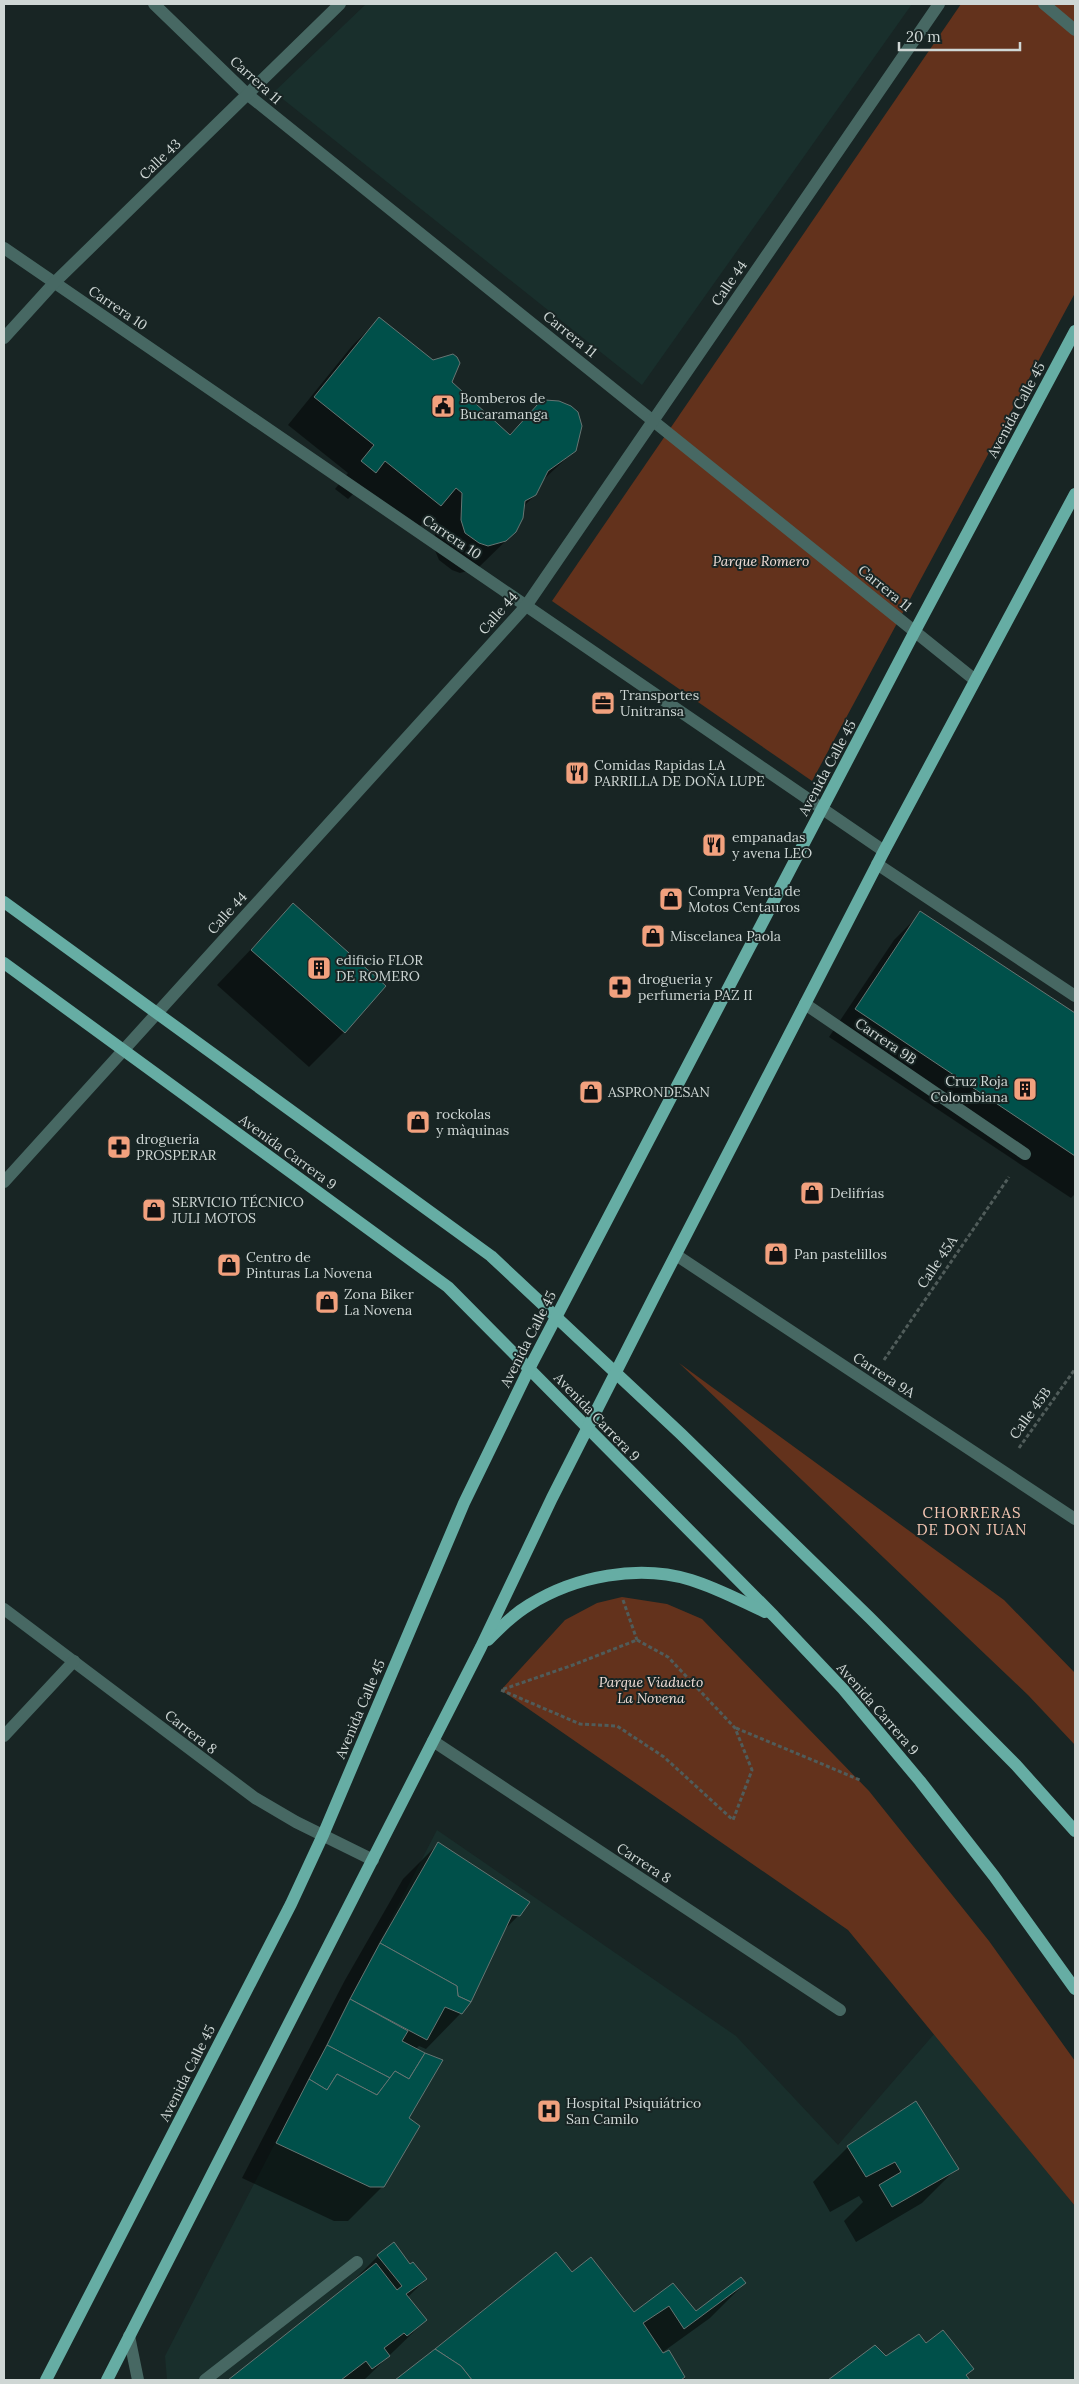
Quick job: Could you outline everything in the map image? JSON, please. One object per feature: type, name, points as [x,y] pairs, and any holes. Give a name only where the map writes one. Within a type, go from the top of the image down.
[{"type":"main road","name":"Avenida Calle 45","points":[[46,2380],[291,1904],[323,1835],[453,1528],[529,1369],[915,631],[1075,331]]},
{"type":"main road","points":[[106,2380],[373,1860],[481,1647],[587,1429],[884,850],[1075,494]]},
{"type":"main road","points":[[4,902],[491,1256],[616,1372],[870,1618],[1016,1765],[1075,1831]]},
{"type":"main road","name":"Avenida Carrera 9","points":[[4,962],[448,1287],[774,1616],[843,1689],[920,1781],[994,1876],[1075,1989]]},
{"type":"main road","points":[[481,1647],[504,1624],[529,1605],[557,1590],[587,1580],[618,1574],[654,1574],[690,1580],[774,1616]]},
{"type":"street","name":"Carrera 11","points":[[154,4],[248,94],[975,680]]},
{"type":"street","name":"Calle 43","points":[[4,338],[54,283],[340,4]]},
{"type":"street","name":"Calle 44","points":[[4,1182],[526,606],[938,4]]},
{"type":"street","points":[[1044,4],[1075,30]]},
{"type":"street","name":"Carrera 10","points":[[4,248],[884,850]]},
{"type":"street","points":[[877,864],[1075,996]]},
{"type":"street","name":"Carrera 9B","points":[[805,1004],[1025,1154]]},
{"type":"street","name":"Carrera 9A","points":[[676,1255],[1075,1519]]},
{"type":"street","name":"Carrera 8","points":[[4,1609],[255,1798],[373,1860]]},
{"type":"street","points":[[4,1736],[74,1661]]},
{"type":"street","name":"Carrera 8","points":[[433,1741],[840,2010]]},
{"type":"street","points":[[205,2380],[357,2262]]},
{"type":"street","points":[[129,2336],[138,2380]]},
{"type":"path","name":"Calle 45A","points":[[869,1383],[1025,1154]]},
{"type":"path","name":"Calle 45B","points":[[1002,1471],[1075,1369]]},
{"type":"path","points":[[622,1597],[637,1640],[668,1657],[735,1728],[752,1770],[733,1820],[664,1757],[618,1726],[580,1724],[501,1690],[572,1666],[637,1640]]},
{"type":"path","points":[[735,1728],[860,1780]]},
{"type":"shaded area","points":[[366,4],[912,4],[642,385],[274,92]]},
{"type":"shaded area","name":"Hospital Psiquiátrico San Camilo","points":[[437,1830],[736,2036],[838,2145],[935,2033],[1075,2206],[1075,2380],[167,2380],[165,2356]]},
{"type":"green space","name":"Parque Romero","points":[[961,4],[1075,4],[1075,293],[812,781],[552,601]]},
{"type":"green space","points":[[679,1363],[1004,1600],[1075,1673],[1075,1745],[1028,1695]]},
{"type":"green space","name":"Parque Viaducto La Novena","points":[[622,1597],[667,1604],[702,1619],[869,1791],[989,1941],[1075,2061],[1075,2206],[848,1930],[501,1690],[565,1620],[597,1603]]},
{"type":"building","points":[[379,317],[433,360],[453,354],[457,357],[460,363],[452,382],[510,435],[538,404],[545,400],[559,401],[571,406],[578,412],[582,426],[576,451],[548,471],[536,495],[525,501],[523,518],[516,532],[506,541],[488,546],[479,543],[465,533],[461,520],[462,493],[456,488],[441,506],[385,461],[376,473],[361,461],[374,445],[314,397]]},
{"type":"building","name":"edificio FLOR DE ROMERO","points":[[293,903],[386,986],[345,1033],[251,950]]},
{"type":"building","name":"Cruz Roja Colombiana","points":[[920,911],[1075,1013],[1075,1156],[855,1009]]},
{"type":"building","points":[[438,1842],[530,1902],[520,1916],[512,1915],[471,2002],[458,1996],[457,1986],[380,1943]]},
{"type":"building","points":[[380,1943],[457,1986],[458,1996],[471,2002],[462,2014],[445,2007],[427,2040],[350,1999]]},
{"type":"building","points":[[350,1999],[408,2031],[402,2041],[425,2053],[409,2079],[395,2071],[390,2078],[327,2045]]},
{"type":"building","points":[[327,2045],[390,2078],[377,2095],[337,2074],[327,2090],[309,2079]]},
{"type":"building","points":[[425,2053],[443,2060],[409,2118],[420,2126],[384,2187],[370,2187],[276,2143],[309,2079],[327,2090],[337,2074],[377,2095],[395,2071],[409,2079]]},
{"type":"building","points":[[916,2101],[959,2169],[892,2207],[879,2185],[901,2172],[895,2162],[866,2177],[847,2146]]},
{"type":"building","points":[[394,2242],[410,2264],[413,2262],[427,2279],[406,2294],[427,2320],[407,2336],[404,2333],[384,2348],[390,2356],[372,2369],[366,2361],[341,2380],[228,2380],[376,2263],[397,2290],[402,2286],[377,2255]]},
{"type":"building","points":[[556,2252],[572,2272],[591,2257],[634,2312],[673,2283],[696,2311],[741,2277],[746,2283],[684,2329],[669,2306],[643,2323],[663,2353],[669,2350],[685,2377],[681,2380],[472,2380],[461,2366],[435,2349]]},
{"type":"building","points":[[943,2330],[974,2369],[966,2375],[970,2380],[828,2380],[875,2345],[886,2356],[919,2334],[926,2343]]},
{"type":"building","points":[[435,2349],[461,2366],[472,2380],[395,2380]]},
{"type":"place","name":"Bomberos de Bucaramanga","points":[[443,406]]},
{"type":"place","name":"Transportes Unitransa","points":[[603,703]]},
{"type":"place","name":"Comidas Rapidas LA PARRILLA DE DOÑA LUPE","points":[[577,773]]},
{"type":"place","name":"empanadas y avena LEO","points":[[714,845]]},
{"type":"place","name":"Compra Venta de Motos Centauros","points":[[671,899]]},
{"type":"place","name":"Miscelanea Paola","points":[[653,936]]},
{"type":"place","name":"edificio FLOR DE ROMERO","points":[[319,968]]},
{"type":"place","name":"drogueria y perfumeria PAZ II","points":[[620,987]]},
{"type":"place","name":"Cruz Roja Colombiana","points":[[1025,1089]]},
{"type":"place","name":"ASPRONDESAN","points":[[591,1092]]},
{"type":"place","name":"rockolas y màquinas","points":[[418,1122]]},
{"type":"place","name":"drogueria PROSPERAR","points":[[119,1147]]},
{"type":"place","name":"Delifrías","points":[[812,1193]]},
{"type":"place","name":"SERVICIO TÉCNICO JULI MOTOS","points":[[154,1210]]},
{"type":"place","name":"Pan pastelillos","points":[[776,1254]]},
{"type":"place","name":"Centro de Pinturas La Novena","points":[[229,1265]]},
{"type":"place","name":"Zona Biker La Novena","points":[[327,1302]]},
{"type":"place","name":"Hospital Psiquiátrico San Camilo","points":[[549,2111]]},
{"type":"district","name":"CHORRERAS DE DON JUAN","points":[[972,1520]]}]
